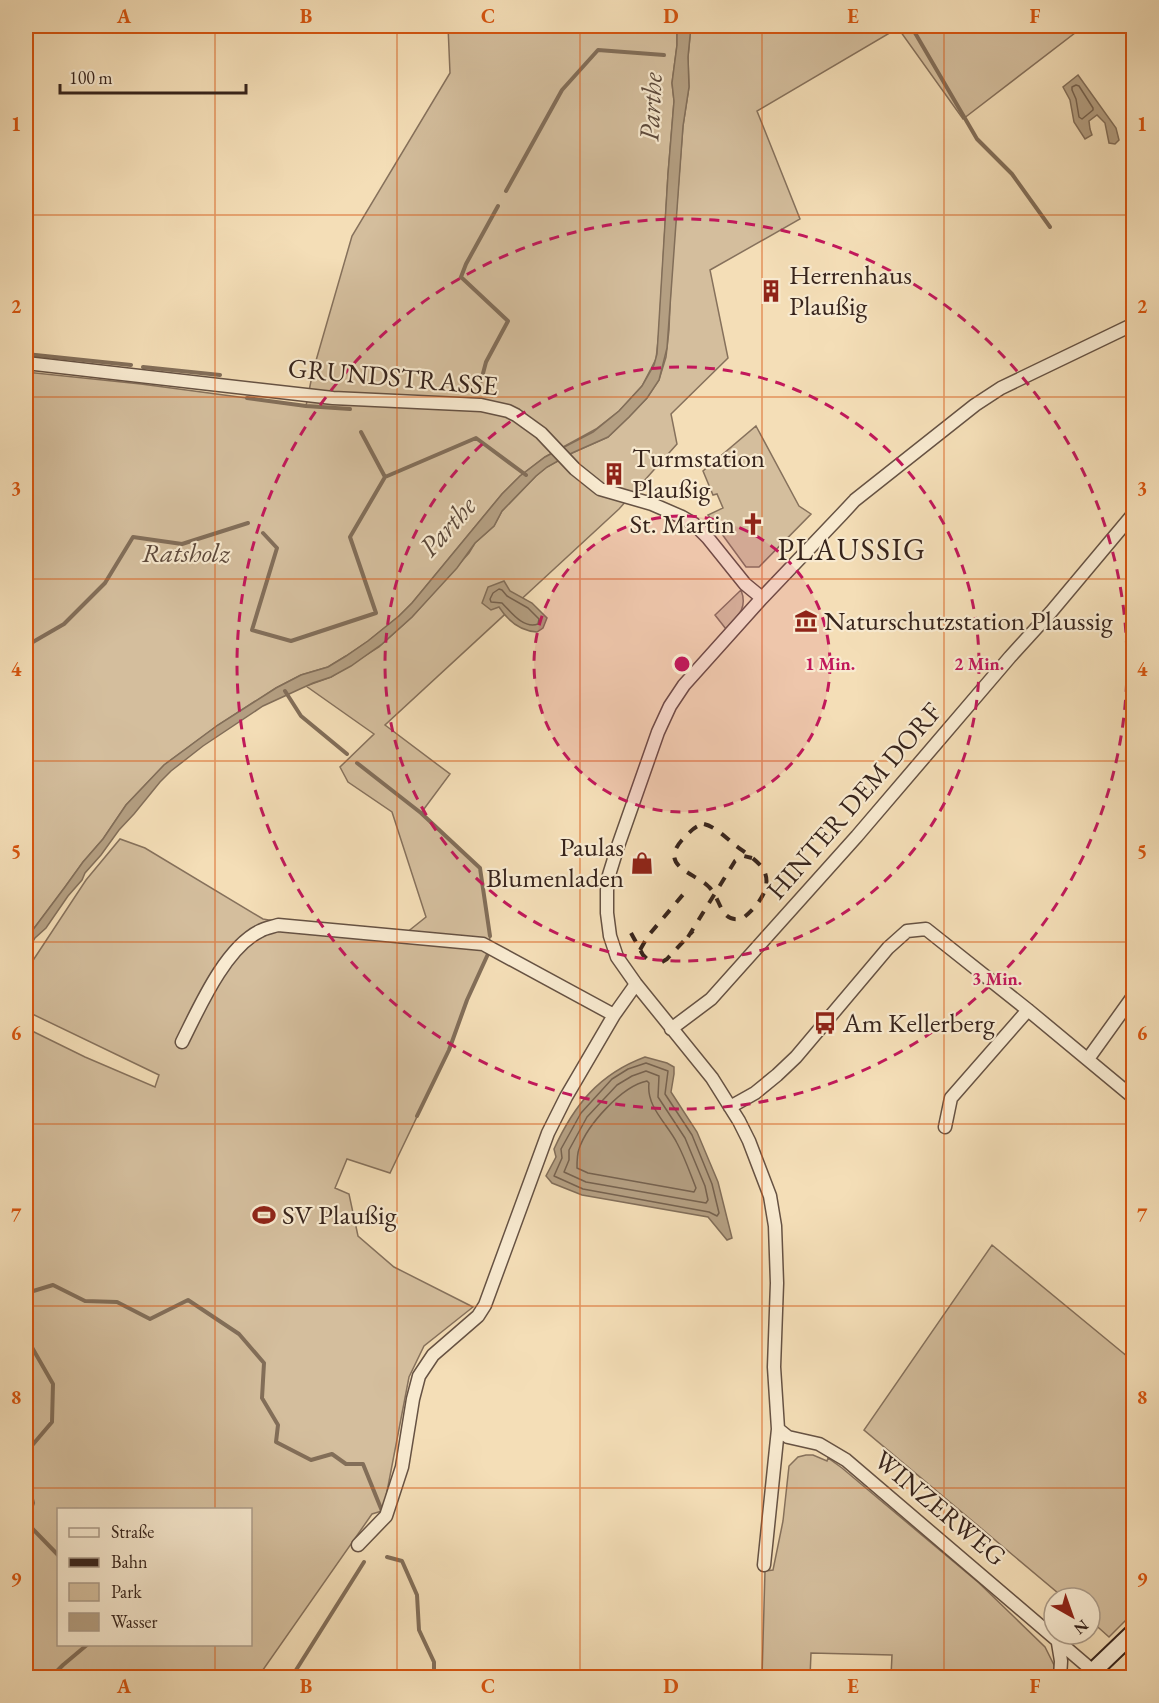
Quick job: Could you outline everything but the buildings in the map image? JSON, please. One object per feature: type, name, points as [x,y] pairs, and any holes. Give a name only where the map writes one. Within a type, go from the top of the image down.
[{"type":"main road","points":[[1094,1675],[1134,1632]]},
{"type":"street","points":[[764,1565],[778,1429],[774,1367],[777,1283],[775,1227],[770,1196],[749,1141],[712,1078],[671,1029],[617,957],[610,936],[607,913],[609,875],[658,732],[670,706],[684,685],[762,598],[855,500],[975,405],[1001,388],[1134,324]]},
{"type":"street","name":"GRUNDSTRASSE","points":[[26,363],[333,398],[481,405],[516,414],[541,433],[575,469],[600,489],[652,504],[694,524],[745,584],[762,598]]},
{"type":"street","name":"HINTER DEM DORF","points":[[671,1029],[711,999],[850,845],[1134,513]]},
{"type":"street","points":[[182,1042],[226,962],[241,945],[260,931],[278,925],[483,944],[614,1015]]},
{"type":"street","points":[[730,1107],[755,1093],[796,1057],[888,948],[908,931],[926,929],[1134,1098]]},
{"type":"street","points":[[358,1545],[386,1516],[402,1467],[419,1376],[433,1355],[478,1316],[485,1305],[548,1133],[566,1097],[614,1015],[636,984]]},
{"type":"street","points":[[1088,1059],[1134,995]]},
{"type":"street","points":[[945,1127],[951,1098],[1028,1010]]},
{"type":"street","name":"WINZERWEG","points":[[778,1429],[788,1437],[819,1444],[846,1460],[1042,1628]]},
{"type":"street","points":[[1059,1646],[1061,1661],[1059,1677]]},
{"type":"street","name":"WINZERWEG","points":[[1062,1646],[1094,1675]]},
{"type":"green space","name":"Ratsholz","points":[[448,26],[677,26],[656,359],[642,386],[619,411],[596,429],[545,457],[520,476],[502,494],[399,616],[346,656],[328,667],[301,675],[276,688],[218,725],[164,765],[126,805],[103,839],[83,862],[26,939],[26,372],[141,384],[306,406],[313,371],[352,236],[450,73]]},
{"type":"green space","points":[[691,26],[1084,26],[963,119],[898,28],[757,111],[800,219],[710,270],[728,358],[671,414],[677,444],[619,509],[385,725],[450,774],[421,813],[480,868],[490,936],[488,954],[467,1000],[449,1050],[390,1173],[347,1159],[335,1188],[349,1194],[358,1236],[394,1267],[473,1307],[424,1346],[409,1377],[382,1511],[372,1514],[258,1677],[26,1677],[26,1028],[85,1057],[155,1087],[159,1075],[26,1011],[26,971],[86,880],[120,839],[145,848],[263,919],[406,933],[426,917],[392,812],[348,782],[340,767],[374,734],[306,686],[331,677],[379,647],[412,617],[469,553],[475,543],[494,526],[502,511],[536,476],[572,453],[608,437],[647,398],[659,380],[666,357],[669,330],[683,126],[689,87],[688,57]]},
{"type":"green space","points":[[756,426],[799,506],[811,514],[759,567],[746,567],[708,515],[723,508],[717,494],[713,495],[703,471]]},
{"type":"green space","points":[[741,590],[742,607],[738,616],[726,629],[715,615]]},
{"type":"green space","points":[[992,1245],[1128,1357],[1133,1351],[1133,1613],[1109,1637],[1102,1631],[1102,1586],[1050,1586],[864,1430]]},
{"type":"green space","points":[[813,1455],[827,1461],[828,1458],[979,1583],[1045,1647],[1055,1667],[1051,1677],[891,1677],[892,1655],[811,1653],[810,1677],[762,1677],[765,1571],[773,1570],[783,1521],[789,1466],[798,1457]]},
{"type":"water","points":[[677,26],[691,26],[688,57],[689,87],[683,126],[667,348],[659,380],[647,398],[608,437],[572,453],[536,476],[502,511],[494,526],[475,543],[457,568],[412,617],[382,644],[331,677],[263,706],[203,746],[171,771],[119,830],[46,928],[35,938],[26,954],[26,939],[83,862],[103,839],[126,805],[164,765],[218,725],[276,688],[301,675],[328,667],[368,641],[412,603],[502,494],[520,476],[545,457],[593,432],[619,411],[642,386],[654,365],[657,354]]},
{"type":"water","points":[[1078,75],[1116,128],[1119,140],[1115,144],[1109,143],[1105,123],[1097,115],[1089,121],[1092,135],[1085,139],[1074,122],[1070,100],[1063,87]]},
{"type":"water","points":[[504,581],[510,591],[532,603],[547,618],[543,628],[537,632],[526,630],[506,617],[499,607],[491,610],[482,603],[488,587]]},
{"type":"water","points":[[645,1057],[674,1067],[671,1092],[697,1132],[718,1182],[732,1238],[727,1240],[708,1217],[582,1195],[552,1183],[546,1176],[556,1157],[554,1149],[579,1105],[614,1072]]},
{"type":"waterway","points":[[911,26],[977,139],[1012,174],[1050,227]]},
{"type":"waterway","points":[[1040,26],[1045,32]]},
{"type":"waterway","points":[[506,191],[562,90],[598,50],[664,55]]},
{"type":"waterway","points":[[481,381],[486,362],[508,321],[461,277],[498,206]]},
{"type":"waterway","points":[[26,354],[131,365]]},
{"type":"waterway","points":[[143,367],[220,375]]},
{"type":"waterway","points":[[247,398],[350,409]]},
{"type":"waterway","points":[[361,432],[385,477]]},
{"type":"waterway","points":[[263,533],[277,548],[252,630],[291,641],[376,613],[350,537],[385,477],[476,438],[526,475]]},
{"type":"waterway","points":[[26,646],[64,624],[105,583],[133,537],[182,544],[248,523]]},
{"type":"waterway","points":[[285,691],[301,716],[347,754]]},
{"type":"waterway","points":[[357,763],[421,813],[480,868],[490,936]]},
{"type":"waterway","points":[[417,1116],[449,1050],[467,1000],[488,954]]},
{"type":"waterway","points":[[26,1281],[30,1292],[53,1285],[85,1301],[117,1302],[150,1319],[188,1300],[239,1334],[264,1363],[262,1398],[278,1425],[276,1442],[311,1460],[332,1454],[346,1464],[363,1464],[382,1511]]},
{"type":"waterway","points":[[30,1292],[26,1337],[53,1384],[52,1422],[29,1449],[26,1474],[33,1503],[26,1522],[57,1554]]},
{"type":"waterway","points":[[387,1557],[402,1561],[417,1595],[419,1630],[434,1662],[434,1678]]},
{"type":"waterway","points":[[291,1678],[364,1562]]},
{"type":"waterway","points":[[50,1678],[86,1646]]},
{"type":"railway","points":[[704,824],[717,830],[752,858],[765,873],[766,888],[763,895],[743,918],[730,918],[725,914],[709,887],[682,868],[674,857],[682,840],[694,828],[704,824]]},
{"type":"railway","points":[[688,937],[735,861],[744,856],[752,858]]},
{"type":"railway","points":[[640,950],[648,936],[686,891]]},
{"type":"railway","points":[[662,962],[693,931]]},
{"type":"railway","points":[[631,933],[643,955],[650,962]]},
{"type":"place","name":"Herrenhaus Plaußig","points":[[771,291]]},
{"type":"place","name":"Turmstation Plaußig","points":[[614,474]]},
{"type":"place","name":"St. Martin","points":[[753,524]]},
{"type":"place","name":"Naturschutzstation Plaussig","points":[[806,621]]},
{"type":"place","name":"Paulas Blumenladen","points":[[642,863]]},
{"type":"place","name":"Am Kellerberg","points":[[825,1023]]},
{"type":"place","name":"SV Plaußig","points":[[264,1215]]},
{"type":"district","name":"PLAUSSIG","points":[[852,550]]},
{"type":"water label","name":"Parthe","points":[[650,107]]},
{"type":"water label","name":"Parthe","points":[[447,526]]}]
